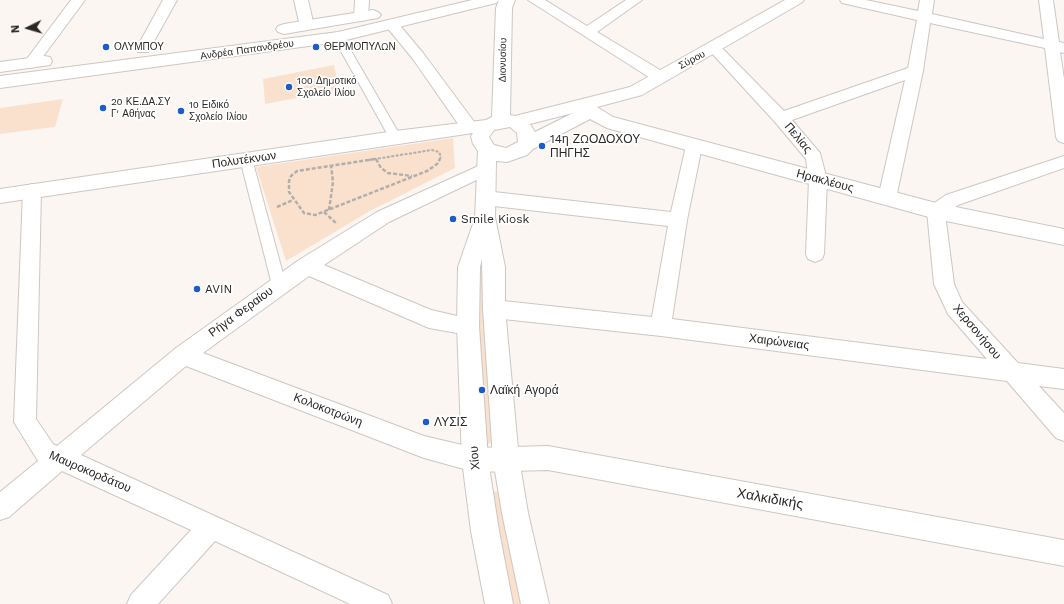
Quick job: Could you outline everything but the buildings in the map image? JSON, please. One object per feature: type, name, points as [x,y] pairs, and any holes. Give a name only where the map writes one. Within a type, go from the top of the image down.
[{"type":"street","points":[[31,63],[78,0]]},
{"type":"street","points":[[143,49],[170,0]]},
{"type":"street","points":[[301,0],[307,26]]},
{"type":"street","points":[[361,17],[362,0]]},
{"type":"street","name":"Ανδρέα Παπανδρέου","points":[[0,67],[307,26],[361,17],[440,0]]},
{"type":"street","name":"Ανδρέα Παπανδρέου","points":[[0,82],[338,37],[491,0]]},
{"type":"street","name":"Διονυσίου","points":[[486,160],[480,136],[501,123],[504,8],[507,0]]},
{"type":"street","points":[[535,0],[660,77]]},
{"type":"street","points":[[588,32],[635,0]]},
{"type":"street","name":"Σύρου","points":[[501,123],[586,108],[636,91],[796,0]]},
{"type":"street","points":[[847,0],[1058,47]]},
{"type":"street","points":[[887,198],[915,71],[927,0]]},
{"type":"street","points":[[1046,0],[1058,47],[1064,133]]},
{"type":"street","points":[[392,25],[431,73],[469,127]]},
{"type":"street","points":[[338,37],[395,137]]},
{"type":"street","name":"Πελίας","points":[[714,48],[782,118],[814,157],[818,180],[815,254]]},
{"type":"street","points":[[782,118],[915,71]]},
{"type":"street","name":"Σύρου","points":[[507,155],[520,150],[527,144],[586,108]]},
{"type":"street","name":"Ηρακλέους","points":[[586,108],[607,122],[818,180],[936,211],[1064,237]]},
{"type":"street","points":[[501,123],[524,129],[527,135],[527,144]]},
{"type":"street","name":"Πολυτέκνων","points":[[0,196],[395,137],[501,123]]},
{"type":"street","points":[[661,327],[678,220],[694,146]]},
{"type":"street","name":"Ρήγα Φεραίου","points":[[0,508],[183,355],[306,266],[383,217],[486,160],[507,155]]},
{"type":"street","points":[[246,159],[279,285]]},
{"type":"street","name":"Χίου","points":[[486,160],[485,207],[494,267],[494,309],[506,459],[515,513],[535,604]]},
{"type":"street","points":[[936,211],[952,200],[1064,162]]},
{"type":"street","name":"Μαυροκορδάτου","points":[[32,191],[25,422],[45,453],[80,466],[379,604]]},
{"type":"street","points":[[485,207],[678,220]]},
{"type":"street","name":"Χίου","points":[[485,207],[469,267],[468,326],[475,460],[485,531],[499,604]]},
{"type":"street","name":"Χερσονήσου","points":[[936,211],[944,284],[955,308],[1064,430]]},
{"type":"street","points":[[306,266],[429,319],[468,326]]},
{"type":"street","name":"Χαιρώνειας","points":[[494,309],[661,327],[1064,378]]},
{"type":"street","name":"Κολοκοτρώνη","points":[[183,355],[424,447],[475,460]]},
{"type":"street","name":"Χαλκιδικής","points":[[475,460],[548,458],[1064,553]]},
{"type":"street","points":[[140,604],[212,527]]},
{"type":"path","points":[[432,150],[439,152],[441,157],[437,164],[417,175],[315,215],[304,213],[289,192],[289,181],[291,176],[297,171],[375,158],[432,150]]},
{"type":"path","points":[[375,158],[381,168],[388,173],[398,175],[417,175]]},
{"type":"path","points":[[329,210],[333,182],[331,165]]},
{"type":"shaded area","points":[[334,65],[339,90],[265,104],[263,79]]},
{"type":"shaded area","points":[[63,99],[55,127],[0,134],[0,108]]},
{"type":"shaded area","points":[[453,138],[455,168],[370,211],[286,261],[256,167]]},
{"type":"shaded area","points":[[476,261],[483,261],[494,440],[489,444],[484,441]]},
{"type":"shaded area","points":[[492,492],[500,492],[523,604],[509,604]]},
{"type":"place","name":"ΟΛΥΜΠΟΥ","points":[[106,47]]},
{"type":"place","name":"ΘΕΡΜΟΠΥΛΩΝ","points":[[316,47]]},
{"type":"place","name":"10ο Δημοτικό Σχολείο Ιλίου","points":[[289,87]]},
{"type":"place","name":"2ο ΚΕ.ΔΑ.ΣΥ Γ' Αθήνας","points":[[103,108]]},
{"type":"place","name":"1ο Ειδικό Σχολείο Ιλίου","points":[[181,111]]},
{"type":"place","name":"14η ΖΩΟΔΟΧΟΥ ΠΗΓΗΣ","points":[[542,146]]},
{"type":"place","name":"Smile Kiosk","points":[[453,219]]},
{"type":"place","name":"AVIN","points":[[197,289]]},
{"type":"place","name":"Λαϊκή Αγορά","points":[[482,390]]},
{"type":"place","name":"ΛΥΣΙΣ","points":[[426,422]]}]
